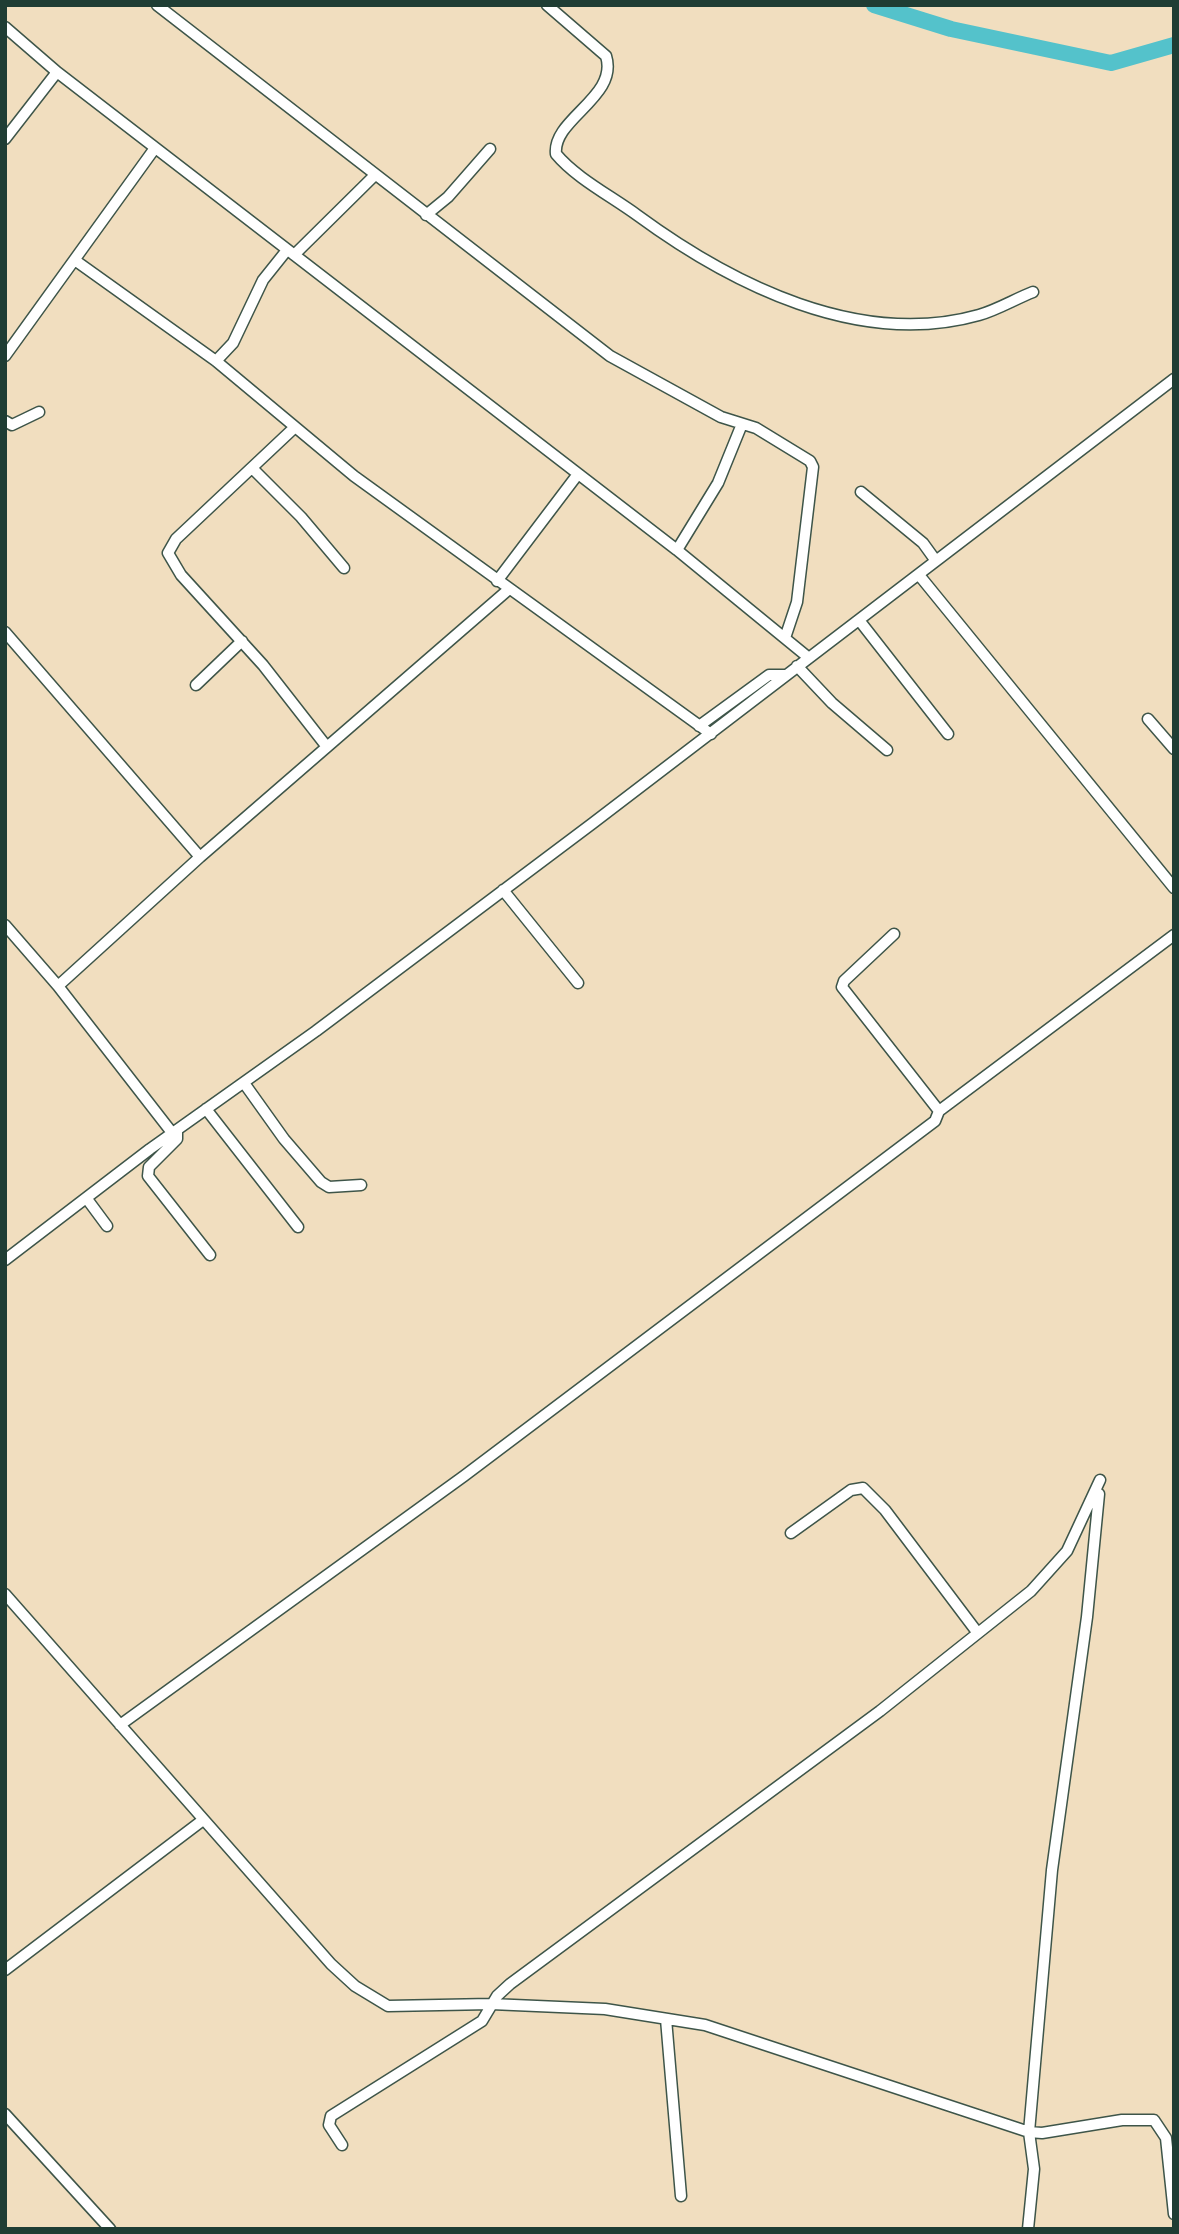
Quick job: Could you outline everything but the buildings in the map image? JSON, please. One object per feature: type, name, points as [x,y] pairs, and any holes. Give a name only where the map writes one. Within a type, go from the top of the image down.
[{"type":"street","points":[[156,5],[286,102],[426,215],[632,371],[742,424],[756,428],[801,455],[813,467],[797,603],[785,638]]},
{"type":"street","points":[[547,5],[606,55],[609,64],[607,76],[600,89],[558,140],[556,153],[660,233],[730,276],[784,300],[827,313],[922,324],[979,315],[1033,292]]},
{"type":"street","points":[[5,27],[57,72],[677,550],[809,658]]},
{"type":"street","points":[[5,139],[57,72]]},
{"type":"street","points":[[5,356],[155,148]]},
{"type":"street","points":[[426,215],[463,182],[490,149]]},
{"type":"street","points":[[216,361],[233,343],[263,280],[376,175]]},
{"type":"street","points":[[76,261],[216,361],[294,429],[508,590],[711,734]]},
{"type":"street","points":[[5,1260],[711,734],[1174,379]]},
{"type":"street","points":[[5,421],[12,425],[39,412]]},
{"type":"street","points":[[677,550],[718,483],[742,424]]},
{"type":"street","points":[[294,429],[176,539],[168,552],[181,575],[242,641],[327,747]]},
{"type":"street","points":[[253,469],[301,517],[344,568]]},
{"type":"street","points":[[497,581],[578,474]]},
{"type":"street","points":[[861,492],[923,543],[936,561]]},
{"type":"street","points":[[919,575],[1174,888]]},
{"type":"street","points":[[58,986],[200,857],[508,590]]},
{"type":"street","points":[[859,621],[948,734]]},
{"type":"street","points":[[5,632],[200,857]]},
{"type":"street","points":[[196,685],[242,641]]},
{"type":"street","points":[[797,666],[832,703],[887,750]]},
{"type":"street","points":[[699,726],[769,675],[786,675]]},
{"type":"street","points":[[1148,719],[1174,749]]},
{"type":"street","points":[[503,890],[578,984]]},
{"type":"street","points":[[5,925],[58,986],[175,1132],[177,1139],[149,1167],[148,1176],[210,1255]]},
{"type":"street","points":[[894,934],[849,976],[842,987],[939,1111]]},
{"type":"street","points":[[120,1726],[464,1476],[765,1247],[906,1145],[935,1121],[939,1111],[1174,935]]},
{"type":"street","points":[[244,1083],[321,1182],[330,1186],[361,1185]]},
{"type":"street","points":[[206,1109],[298,1227]]},
{"type":"street","points":[[87,1199],[107,1226]]},
{"type":"street","points":[[342,2145],[329,2125],[331,2116],[482,2021],[491,2004],[510,1984],[880,1710],[1031,1591],[1067,1552],[1100,1480],[1087,1617],[1052,1870],[1029,2132],[1034,2169],[1028,2229]]},
{"type":"street","points":[[791,1532],[851,1490],[863,1488],[885,1510],[977,1632]]},
{"type":"street","points":[[5,1594],[331,1964],[376,2001],[388,2006],[491,2004],[606,2009],[705,2025],[1029,2132],[1042,2133],[1147,2118],[1174,2128]]},
{"type":"street","points":[[5,1970],[203,1820]]},
{"type":"street","points":[[666,2019],[681,2196]]},
{"type":"street","points":[[5,2114],[110,2229]]},
{"type":"street","points":[[1159,2123],[1166,2138],[1174,2214]]},
{"type":"waterway","points":[[874,5],[951,29],[1111,63],[1174,45]]}]
